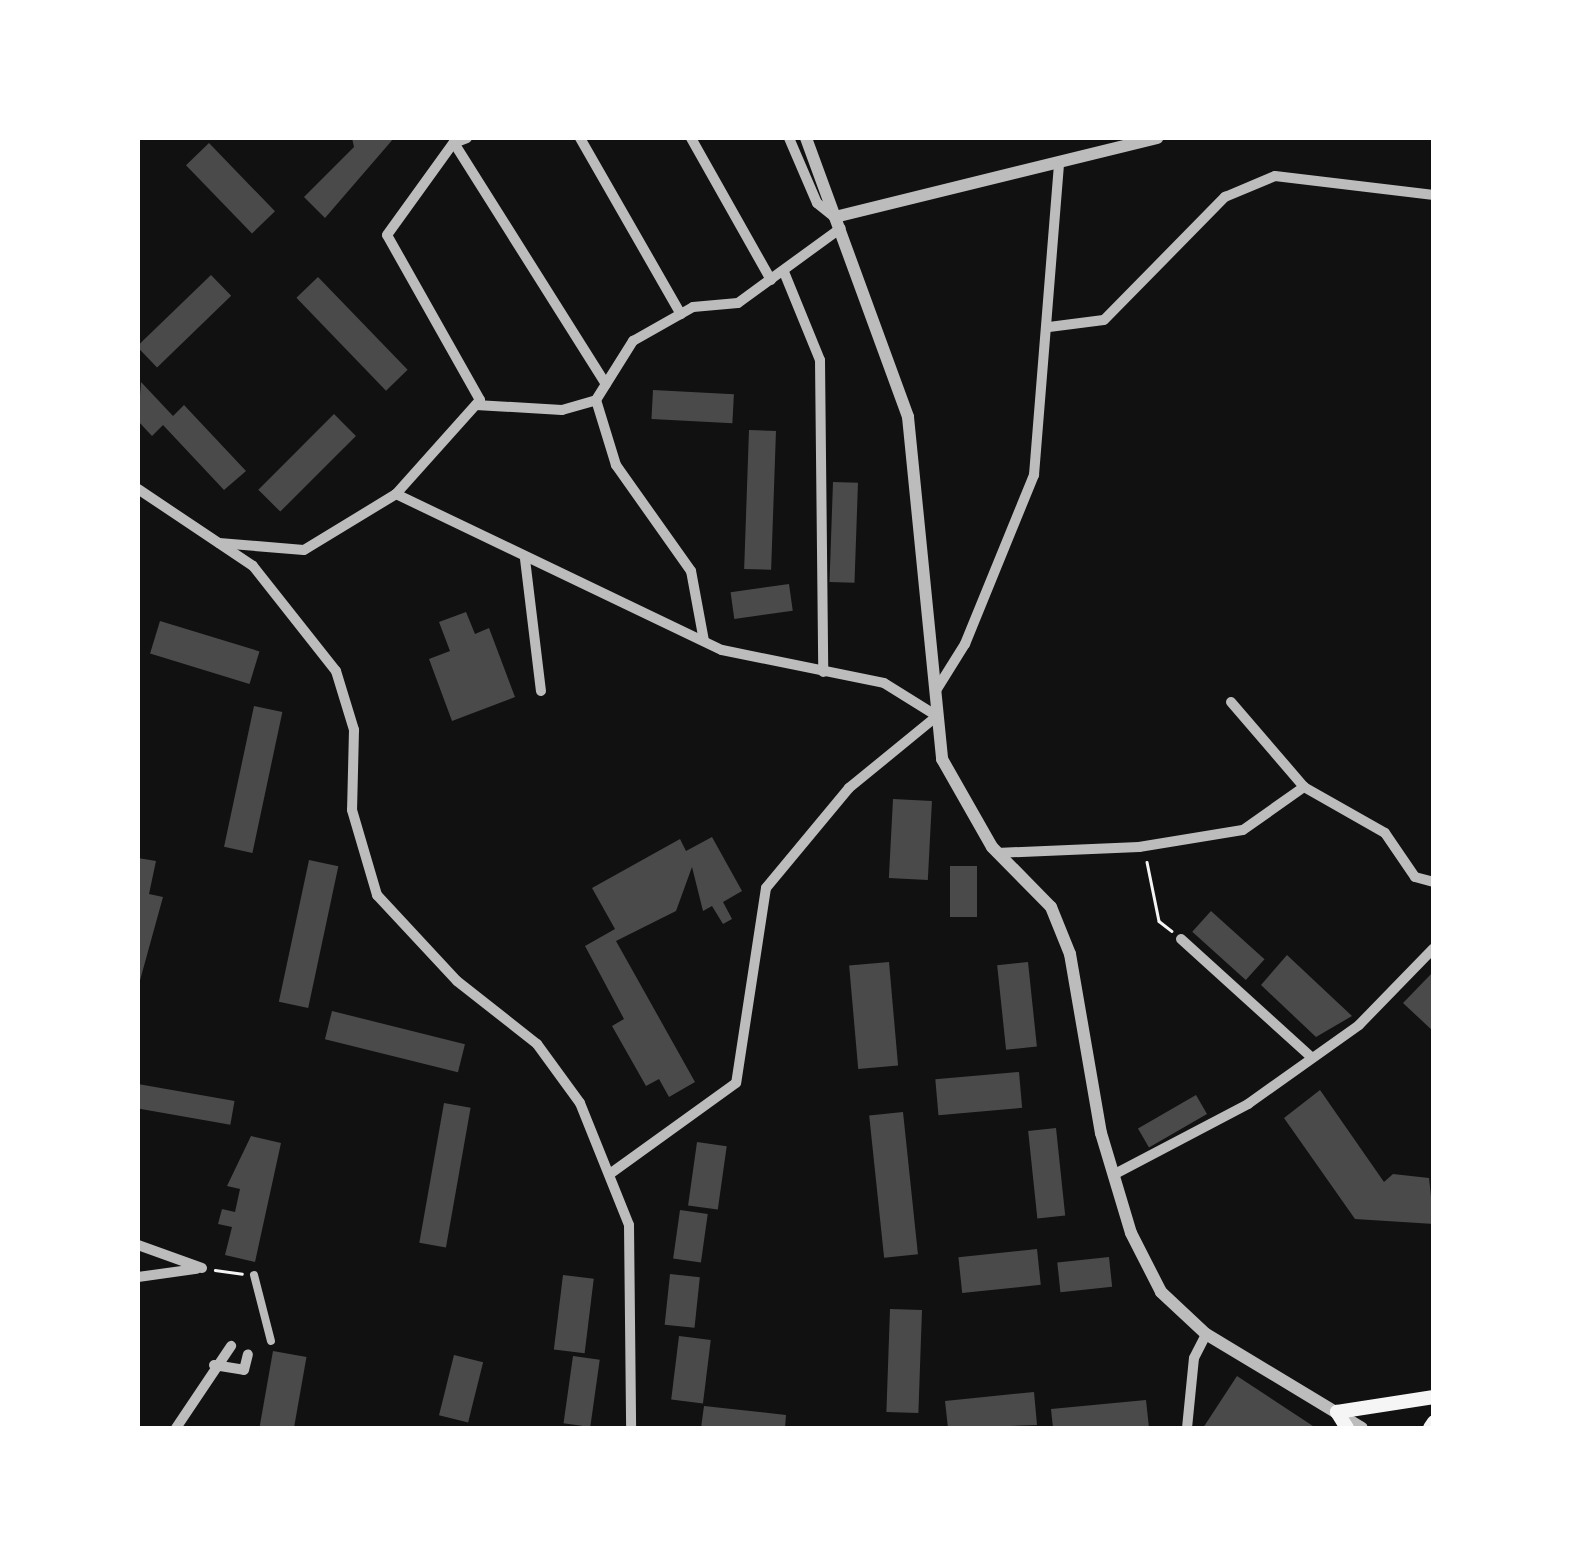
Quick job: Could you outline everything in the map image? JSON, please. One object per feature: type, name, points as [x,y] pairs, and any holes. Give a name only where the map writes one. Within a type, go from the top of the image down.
[{"type":"main road","points":[[1347,1428],[1338,1412],[1434,1397]]},
{"type":"street","points":[[467,138],[455,140],[387,235],[476,405]]},
{"type":"street","points":[[580,138],[681,314]]},
{"type":"street","points":[[690,138],[772,280]]},
{"type":"street","points":[[790,138],[818,203],[838,223]]},
{"type":"street","points":[[806,138],[908,417],[942,759],[997,853],[1051,907],[1070,954],[1114,1175],[1161,1292],[1206,1334],[1362,1428]]},
{"type":"street","points":[[1104,138],[1121,148]]},
{"type":"street","points":[[476,405],[547,410],[596,400],[633,341],[681,314],[738,303],[784,272],[838,223],[1158,138]]},
{"type":"street","points":[[455,140],[606,384]]},
{"type":"street","points":[[935,692],[965,644],[1034,475],[1058,167]]},
{"type":"street","points":[[1048,327],[1104,320],[1225,196],[1275,176],[1434,195]]},
{"type":"street","points":[[784,272],[820,360],[823,672]]},
{"type":"street","points":[[596,400],[616,465],[691,571],[704,640]]},
{"type":"street","points":[[218,543],[304,550],[396,494],[476,405]]},
{"type":"street","points":[[138,489],[253,566],[336,671],[354,730],[352,810],[377,895],[457,981],[537,1044],[580,1103],[629,1225],[631,1428]]},
{"type":"street","points":[[396,494],[525,559],[704,640],[823,672],[884,683],[937,716]]},
{"type":"street","points":[[525,559],[541,691]]},
{"type":"street","points":[[1231,702],[1304,787],[1385,833],[1415,877],[1434,882]]},
{"type":"street","points":[[610,1174],[736,1082],[766,888],[849,788],[937,716]]},
{"type":"street","points":[[997,853],[1140,848],[1243,830],[1304,787]]},
{"type":"street","points":[[1181,938],[1310,1056]]},
{"type":"street","points":[[1114,1175],[1248,1104],[1358,1025],[1434,948]]},
{"type":"street","points":[[138,1245],[202,1268]]},
{"type":"street","points":[[138,1277],[202,1268]]},
{"type":"street","points":[[254,1275],[271,1341]]},
{"type":"street","points":[[1188,1428],[1194,1358],[1206,1334]]},
{"type":"street","points":[[176,1428],[214,1365],[231,1346]]},
{"type":"street","points":[[214,1365],[244,1370],[248,1354]]},
{"type":"path","points":[[1146,857],[1159,921],[1181,938]]},
{"type":"path","points":[[202,1268],[254,1275]]},
{"type":"building","points":[[352,138],[394,138],[325,218],[304,197],[354,147]]},
{"type":"building","points":[[209,143],[275,211],[252,234],[186,165]]},
{"type":"building","points":[[211,275],[231,296],[157,367],[138,345]]},
{"type":"building","points":[[318,277],[408,370],[386,391],[296,298]]},
{"type":"building","points":[[141,382],[173,416],[184,405],[246,471],[224,490],[163,425],[152,436],[138,421]]},
{"type":"building","points":[[653,390],[734,394],[732,423],[651,419]]},
{"type":"building","points":[[334,414],[356,436],[280,512],[258,490]]},
{"type":"building","points":[[749,430],[776,431],[771,570],[744,569]]},
{"type":"building","points":[[833,482],[858,483],[854,583],[830,582]]},
{"type":"building","points":[[789,584],[793,611],[734,619],[731,592]]},
{"type":"building","points":[[466,612],[475,634],[489,628],[515,697],[452,721],[429,659],[450,651],[439,622]]},
{"type":"building","points":[[160,621],[259,651],[250,684],[150,654]]},
{"type":"building","points":[[254,706],[282,712],[252,853],[224,847]]},
{"type":"building","points":[[893,799],[932,801],[928,880],[889,878]]},
{"type":"building","points":[[712,837],[742,891],[723,902],[732,919],[723,924],[712,906],[703,911],[692,867],[676,911],[616,941],[695,1082],[669,1097],[659,1079],[646,1086],[612,1026],[624,1019],[585,946],[615,929],[592,888],[680,839],[686,851]]},
{"type":"building","points":[[138,858],[156,861],[149,894],[163,897],[139,984]]},
{"type":"building","points":[[309,860],[338,866],[308,1008],[279,1002]]},
{"type":"building","points":[[950,866],[977,866],[977,917],[950,917]]},
{"type":"building","points":[[1211,911],[1265,959],[1246,980],[1192,932]]},
{"type":"building","points":[[1287,955],[1352,1016],[1316,1037],[1261,985]]},
{"type":"building","points":[[889,962],[898,1066],[858,1069],[849,965]]},
{"type":"building","points":[[1028,962],[1037,1047],[1006,1050],[997,965]]},
{"type":"building","points":[[1434,971],[1434,1032],[1403,1003]]},
{"type":"building","points":[[332,1011],[465,1044],[458,1072],[325,1039]]},
{"type":"building","points":[[1019,1072],[1022,1108],[938,1115],[935,1079]]},
{"type":"building","points":[[138,1084],[235,1101],[230,1125],[138,1108]]},
{"type":"building","points":[[1320,1090],[1384,1182],[1393,1174],[1429,1178],[1434,1224],[1355,1219],[1284,1118]]},
{"type":"building","points":[[1196,1095],[1207,1114],[1149,1148],[1138,1128]]},
{"type":"building","points":[[444,1103],[471,1108],[446,1248],[419,1243]]},
{"type":"building","points":[[903,1112],[918,1254],[884,1258],[869,1116]]},
{"type":"building","points":[[1056,1128],[1065,1216],[1037,1218],[1028,1131]]},
{"type":"building","points":[[251,1136],[281,1143],[255,1262],[225,1255],[232,1227],[218,1224],[222,1209],[235,1212],[240,1189],[227,1186]]},
{"type":"building","points":[[697,1142],[727,1146],[718,1210],[688,1205]]},
{"type":"building","points":[[680,1210],[708,1214],[701,1262],[673,1259]]},
{"type":"building","points":[[1037,1249],[1041,1285],[962,1293],[958,1257]]},
{"type":"building","points":[[1109,1257],[1112,1287],[1060,1292],[1057,1262]]},
{"type":"building","points":[[670,1274],[700,1277],[695,1328],[665,1325]]},
{"type":"building","points":[[563,1275],[594,1279],[585,1353],[554,1349]]},
{"type":"building","points":[[890,1309],[922,1310],[918,1413],[886,1412]]},
{"type":"building","points":[[679,1336],[711,1340],[703,1403],[671,1400]]},
{"type":"building","points":[[273,1351],[306,1357],[294,1428],[259,1428]]},
{"type":"building","points":[[454,1355],[483,1362],[468,1422],[439,1415]]},
{"type":"building","points":[[573,1356],[600,1360],[590,1427],[564,1423]]},
{"type":"building","points":[[1237,1376],[1316,1428],[1203,1428]]},
{"type":"building","points":[[1034,1392],[1037,1425],[948,1428],[945,1401]]},
{"type":"building","points":[[1146,1400],[1149,1428],[1053,1428],[1051,1409]]},
{"type":"building","points":[[704,1406],[786,1415],[785,1428],[701,1428]]}]
